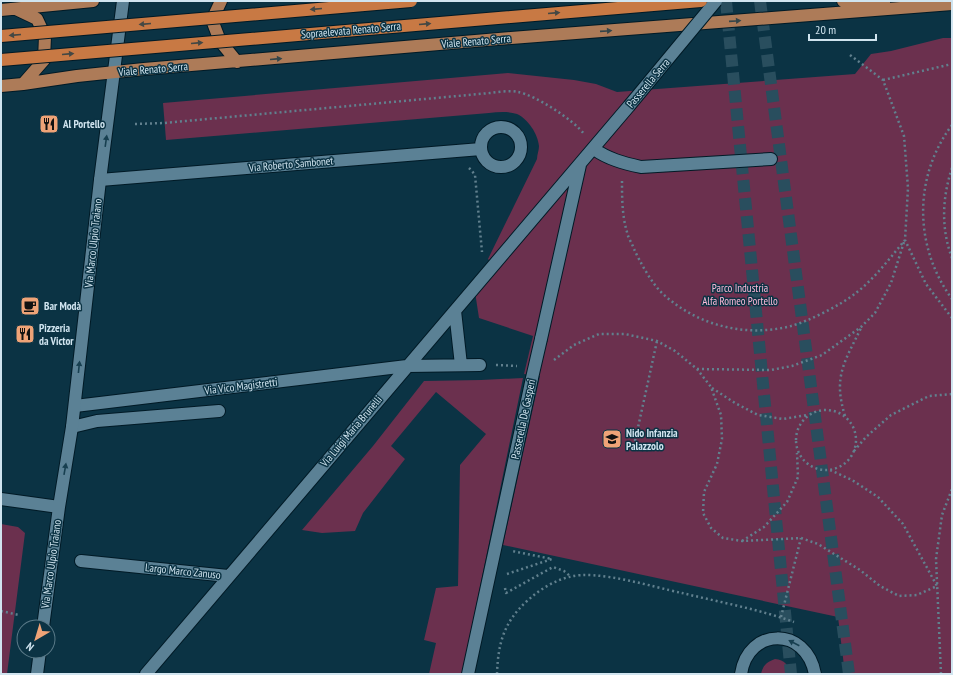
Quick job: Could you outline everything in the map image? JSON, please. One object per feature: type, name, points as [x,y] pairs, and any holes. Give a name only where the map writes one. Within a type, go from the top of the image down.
[{"type":"highway","points":[[1,36],[411,1]]},
{"type":"highway","name":"Sopraelevata Renato Serra","points":[[1,60],[701,1]]},
{"type":"main road","points":[[1,10],[93,1]]},
{"type":"main road","points":[[221,1],[212,20],[220,42],[237,62]]},
{"type":"main road","points":[[843,1],[948,4]]},
{"type":"main road","name":"Viale Renato Serra","points":[[1,86],[115,72],[511,38],[948,4]]},
{"type":"main road","points":[[16,9],[37,19],[45,36],[44,60],[23,84]]},
{"type":"street","name":"Via Marco Ulpio Traiano","points":[[44,619],[59,507],[75,406],[100,180],[123,1]]},
{"type":"street","name":"Passerella Serra","points":[[485,276],[594,149],[716,1]]},
{"type":"street","name":"Via Roberto Sambonet","points":[[100,180],[481,149]]},
{"type":"street","points":[[594,149],[604,156],[623,163],[641,167],[771,158]]},
{"type":"street","name":"Passerella De Gasperi","points":[[468,674],[532,378],[581,164]]},
{"type":"street","name":"Via Luigi Maria Brunelli","points":[[228,576],[485,276]]},
{"type":"street","points":[[455,311],[461,365]]},
{"type":"street","name":"Via Vico Magistretti","points":[[75,406],[407,366],[480,365]]},
{"type":"street","name":"Via Vico Magistretti","points":[[72,427],[97,421],[219,411]]},
{"type":"street","points":[[1,499],[59,507]]},
{"type":"street","name":"Largo Marco Zanuso","points":[[81,561],[228,576]]},
{"type":"street","name":"Largo Marco Zanuso","points":[[146,674],[228,576]]},
{"type":"street","points":[[741,674],[742,663],[749,652],[761,642],[773,638],[785,639],[797,644],[807,652],[813,663],[815,674]]},
{"type":"street","points":[[37,674],[39,659]]},
{"type":"path","points":[[697,369],[771,370],[792,366],[822,355],[861,328],[875,313],[891,283],[905,240],[908,188],[904,136],[883,80],[850,55]]},
{"type":"path","points":[[883,80],[952,64]]},
{"type":"path","points":[[135,124],[164,123],[490,93],[518,92],[540,100],[564,116],[583,132],[594,149]]},
{"type":"path","points":[[952,125],[942,139],[932,162],[925,186],[923,211],[925,238],[932,263],[952,299]]},
{"type":"path","points":[[623,163],[622,201],[627,232],[640,263],[661,292],[690,314],[720,326],[756,331],[790,326],[820,314],[856,294],[880,271],[905,240]]},
{"type":"path","points":[[462,167],[468,168],[475,175],[485,276]]},
{"type":"path","points":[[952,168],[947,184],[944,214],[945,233],[952,258]]},
{"type":"path","points":[[905,240],[926,284],[952,318]]},
{"type":"path","points":[[853,453],[856,443],[855,433],[852,424],[845,416],[839,388],[840,375],[861,328]]},
{"type":"path","points":[[550,362],[574,346],[599,334],[624,334],[657,341],[675,351],[697,369],[711,387],[721,415],[722,439],[717,464],[704,492],[703,513],[711,528],[723,538],[742,541],[801,538],[818,544],[860,570],[880,586],[899,596],[917,595],[937,586]]},
{"type":"path","points":[[635,441],[657,341]]},
{"type":"path","points":[[480,365],[522,366]]},
{"type":"path","points":[[711,387],[735,403],[758,415],[783,419],[826,410],[845,416]]},
{"type":"path","points":[[797,451],[803,460],[810,466],[820,470],[830,470],[839,467],[847,461],[866,437],[891,415],[929,396],[952,394]]},
{"type":"path","points":[[742,541],[764,527],[787,502],[798,477],[797,451],[795,442],[796,432],[800,423],[807,415]]},
{"type":"path","points":[[830,470],[852,480],[878,497],[903,524],[937,586]]},
{"type":"path","points":[[941,674],[936,559],[942,515],[952,489]]},
{"type":"path","points":[[781,618],[801,538]]},
{"type":"path","points":[[496,548],[552,559],[501,576]]},
{"type":"path","points":[[505,587],[506,592],[553,567],[564,571],[570,576]]},
{"type":"path","points":[[497,674],[497,654],[500,643],[507,627],[519,608],[538,590],[570,576],[590,575],[611,577],[724,602]]},
{"type":"path","points":[[1,611],[19,615]]},
{"type":"green space","name":"Parco Industria Alfa Romeo Portello","points":[[943,38],[952,38],[952,674],[845,674],[838,617],[503,545],[540,376],[524,374],[533,336],[479,318],[475,292],[496,268],[488,259],[537,159],[539,146],[537,137],[529,123],[521,116],[510,112],[496,112],[166,140],[163,103],[508,73],[574,80],[596,84],[617,92],[855,74],[871,54],[891,51]]},
{"type":"green space","points":[[523,378],[462,674],[429,674],[436,643],[424,640],[436,588],[458,586],[460,465],[486,434],[436,392],[391,446],[405,459],[363,513],[355,531],[322,533],[302,530],[373,446],[424,381]]},
{"type":"green space","points":[[1,524],[18,527],[25,533],[7,674],[1,674]]},
{"type":"green space","points":[[775,659],[781,660],[786,664],[791,674],[761,674],[766,664]]},
{"type":"tunnel","points":[[726,1],[791,674]]},
{"type":"tunnel","points":[[760,1],[849,674]]},
{"type":"place","name":"Al Portello","points":[[49,124]]},
{"type":"place","name":"Bar Modà","points":[[30,306]]},
{"type":"place","name":"Pizzeria da Victor","points":[[25,334]]},
{"type":"place","name":"Nido Infanzia Palazzolo","points":[[612,439]]}]
